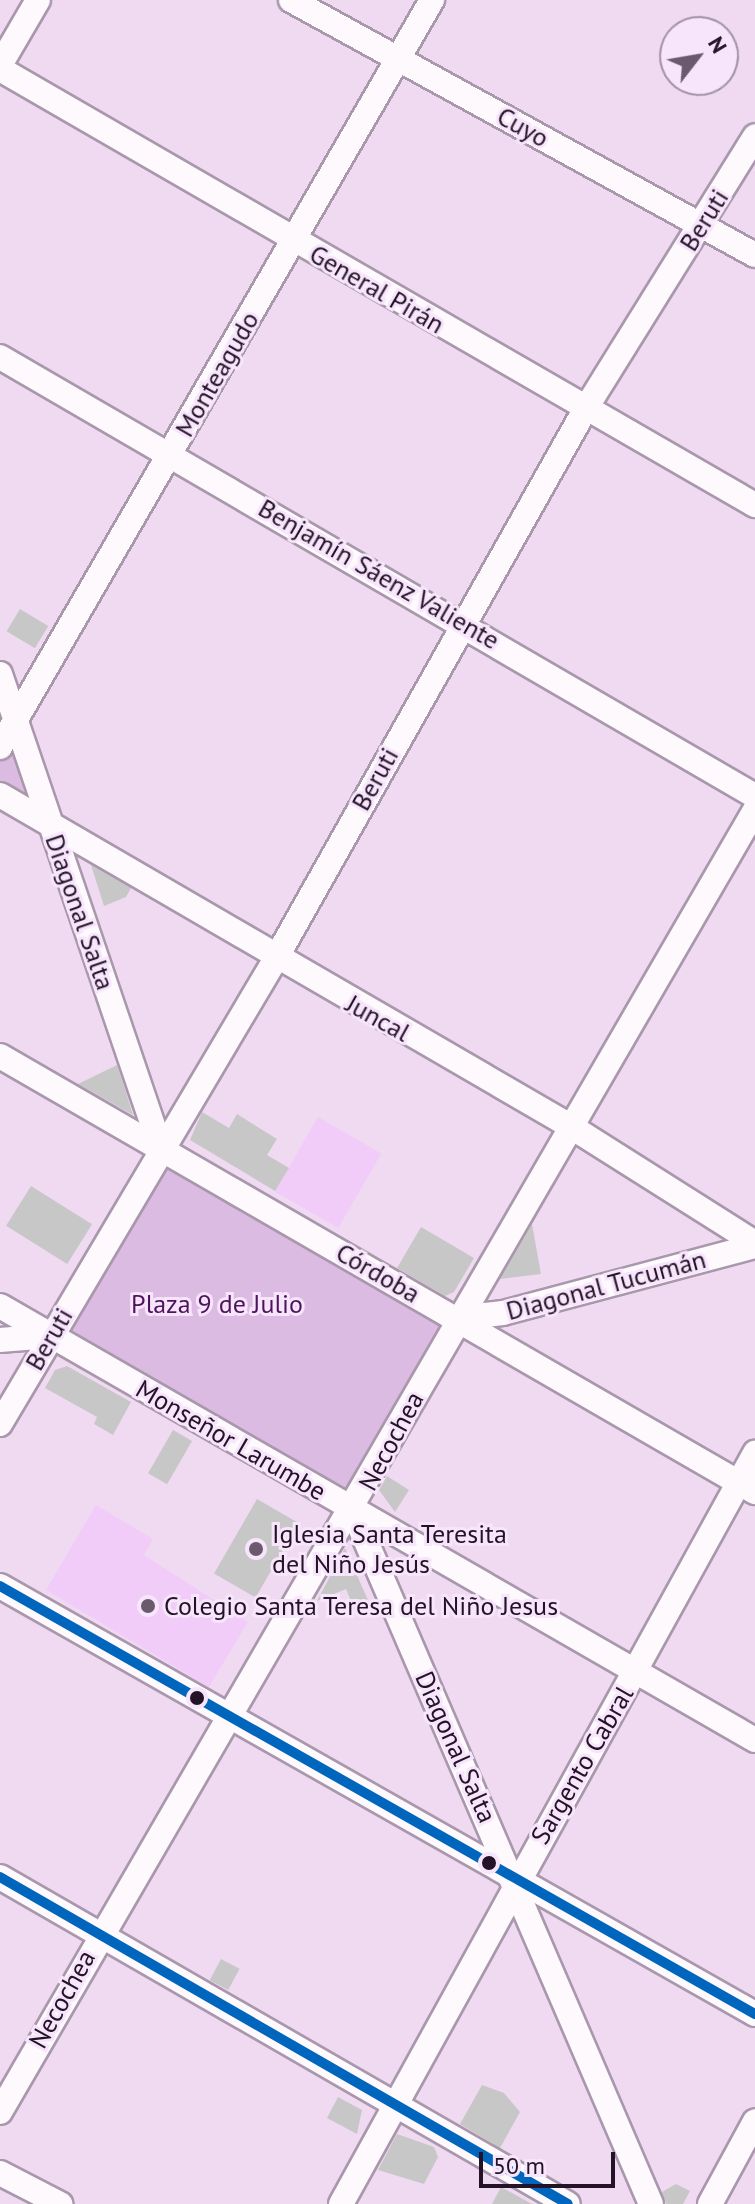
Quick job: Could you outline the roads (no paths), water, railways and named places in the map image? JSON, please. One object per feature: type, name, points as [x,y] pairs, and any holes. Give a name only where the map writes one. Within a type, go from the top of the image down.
[{"type":"street","points":[[0,67],[38,0]]},
{"type":"street","name":"Cuyo","points":[[291,0],[755,255]]},
{"type":"street","name":"Monteagudo","points":[[0,747],[432,0]]},
{"type":"street","name":"General Pirán","points":[[0,67],[293,241],[755,505]]},
{"type":"street","name":"Beruti","points":[[0,1424],[275,960],[462,622],[586,408],[755,136]]},
{"type":"street","name":"Benjamín Sáenz Valiente","points":[[0,357],[462,622],[755,796]]},
{"type":"street","name":"Diagonal Salta","points":[[0,674],[161,1149]]},
{"type":"street","name":"Juncal","points":[[0,795],[275,960],[570,1126],[755,1244]]},
{"type":"street","name":"Necochea","points":[[0,2112],[98,1933],[353,1511],[457,1318],[755,810]]},
{"type":"street","name":"Córdoba","points":[[0,1056],[747,1488]]},
{"type":"street","name":"Diagonal Tucumán","points":[[457,1318],[503,1313],[755,1244]]},
{"type":"street","name":"Monseñor Larumbe","points":[[0,1306],[634,1674],[755,1740]]},
{"type":"street","points":[[0,1340],[50,1336]]},
{"type":"street","name":"Sargento Cabral","points":[[341,2204],[515,1883],[634,1674],[747,1488],[755,1453]]},
{"type":"street","name":"Diagonal Salta","points":[[353,1511],[651,2204]]},
{"type":"street","points":[[0,1586],[515,1883],[755,2014]]},
{"type":"street","points":[[0,1877],[393,2108],[568,2204]]},
{"type":"street","points":[[710,2204],[755,2121]]},
{"type":"street","points":[[0,2173],[60,2204]]},
{"type":"place","name":"Iglesia Santa Teresita del Niño Jesús","points":[[256,1549]]},
{"type":"place","name":"Colegio Santa Teresa del Niño Jesus","points":[[148,1606]]},
{"type":"park label","name":"Plaza 9 de Julio","points":[[217,1304]]}]
